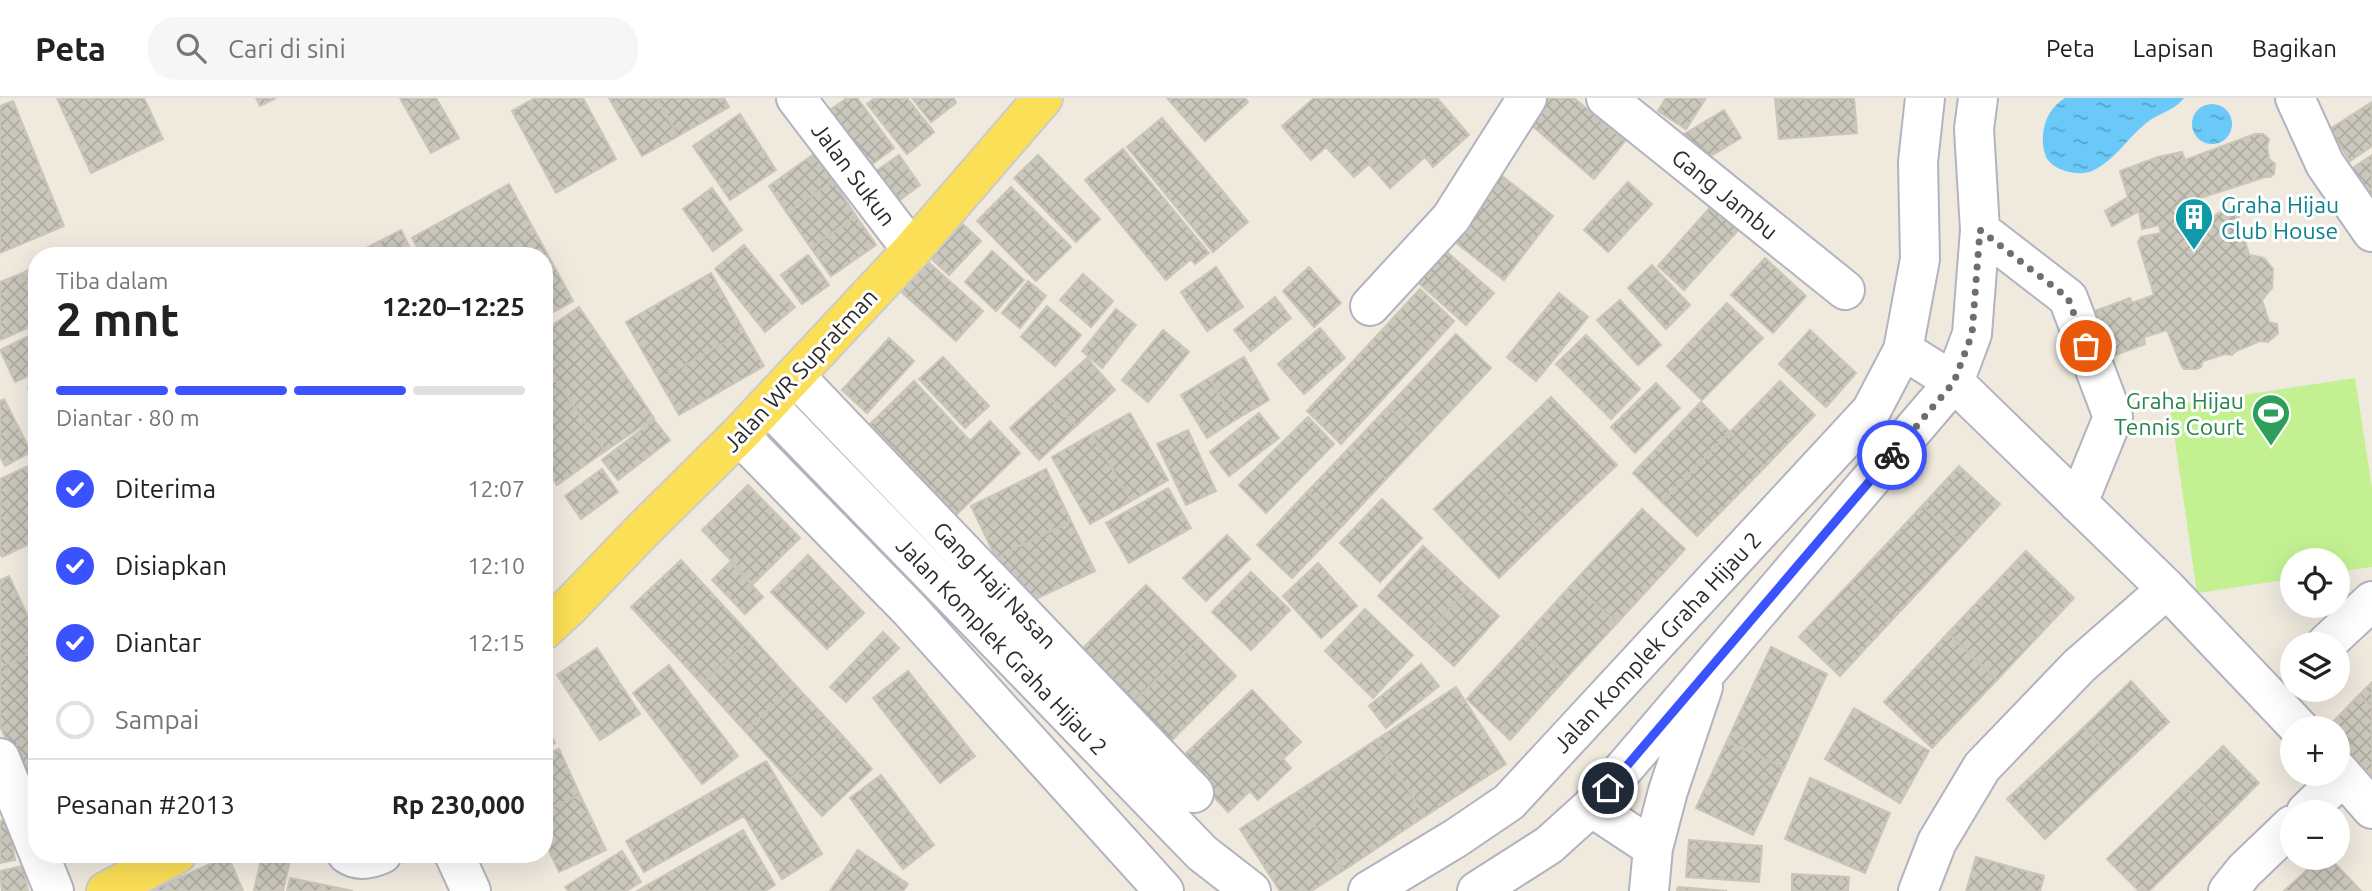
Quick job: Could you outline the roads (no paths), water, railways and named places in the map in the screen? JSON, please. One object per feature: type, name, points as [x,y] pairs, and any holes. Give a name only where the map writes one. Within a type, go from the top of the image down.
[{"type":"main road","name":"Jalan WR Supratman","points":[[553,622],[768,405],[912,250],[1043,98]]},
{"type":"main road","points":[[114,889],[161,863]]},
{"type":"street","name":"Jalan Sukun","points":[[796,98],[912,250]]},
{"type":"street","points":[[1370,306],[1451,218],[1527,98]]},
{"type":"street","name":"Gang Jambu","points":[[1606,98],[1844,290]]},
{"type":"street","name":"Jalan Komplek Graha Hijau 2","points":[[1368,891],[1456,838],[1509,802],[1871,411],[1903,350],[1920,259],[1919,162],[1925,98]]},
{"type":"street","points":[[1477,891],[1549,845],[1591,807],[1954,382],[1972,334],[1980,230],[1974,129],[1978,98]]},
{"type":"street","points":[[2300,100],[2325,164],[2372,232]]},
{"type":"street","points":[[1980,230],[2068,298],[2113,417],[2077,503]]},
{"type":"street","points":[[1903,350],[1954,382],[2167,589],[2280,685]]},
{"type":"street","name":"Gang Haji Nasan","points":[[795,376],[1194,793]]},
{"type":"street","name":"Jalan Komplek Graha Hijau 2","points":[[768,405],[1202,853],[1242,888]]},
{"type":"street","name":"Jalan Komplek Graha Hijau 2","points":[[739,435],[909,609],[1164,891]]},
{"type":"street","points":[[1919,891],[1937,842],[1982,767],[2079,666],[2167,589]]},
{"type":"street","points":[[2339,632],[2372,601]]},
{"type":"street","points":[[1649,891],[1653,848],[1668,791],[1708,671]]},
{"type":"street","points":[[0,758],[28,827]]},
{"type":"street","points":[[2350,783],[2372,809]]},
{"type":"street","points":[[2317,800],[2329,786]]},
{"type":"street","points":[[1591,807],[1653,848]]},
{"type":"street","points":[[2228,891],[2244,871],[2280,836]]},
{"type":"street","points":[[43,863],[54,891]]},
{"type":"street","points":[[458,863],[471,891]]},
{"type":"water","points":[[2065,98],[2184,98],[2144,125],[2100,167],[2079,173],[2065,171],[2052,164],[2043,146],[2049,115]]},
{"type":"water","points":[[2212,104],[2226,110],[2232,124],[2226,138],[2212,144],[2198,138],[2192,124],[2198,110]]},
{"type":"place","name":"Graha Hijau Club House","points":[[2194,251]]},
{"type":"place","name":"Graha Hijau Tennis Court","points":[[2271,447]]}]
